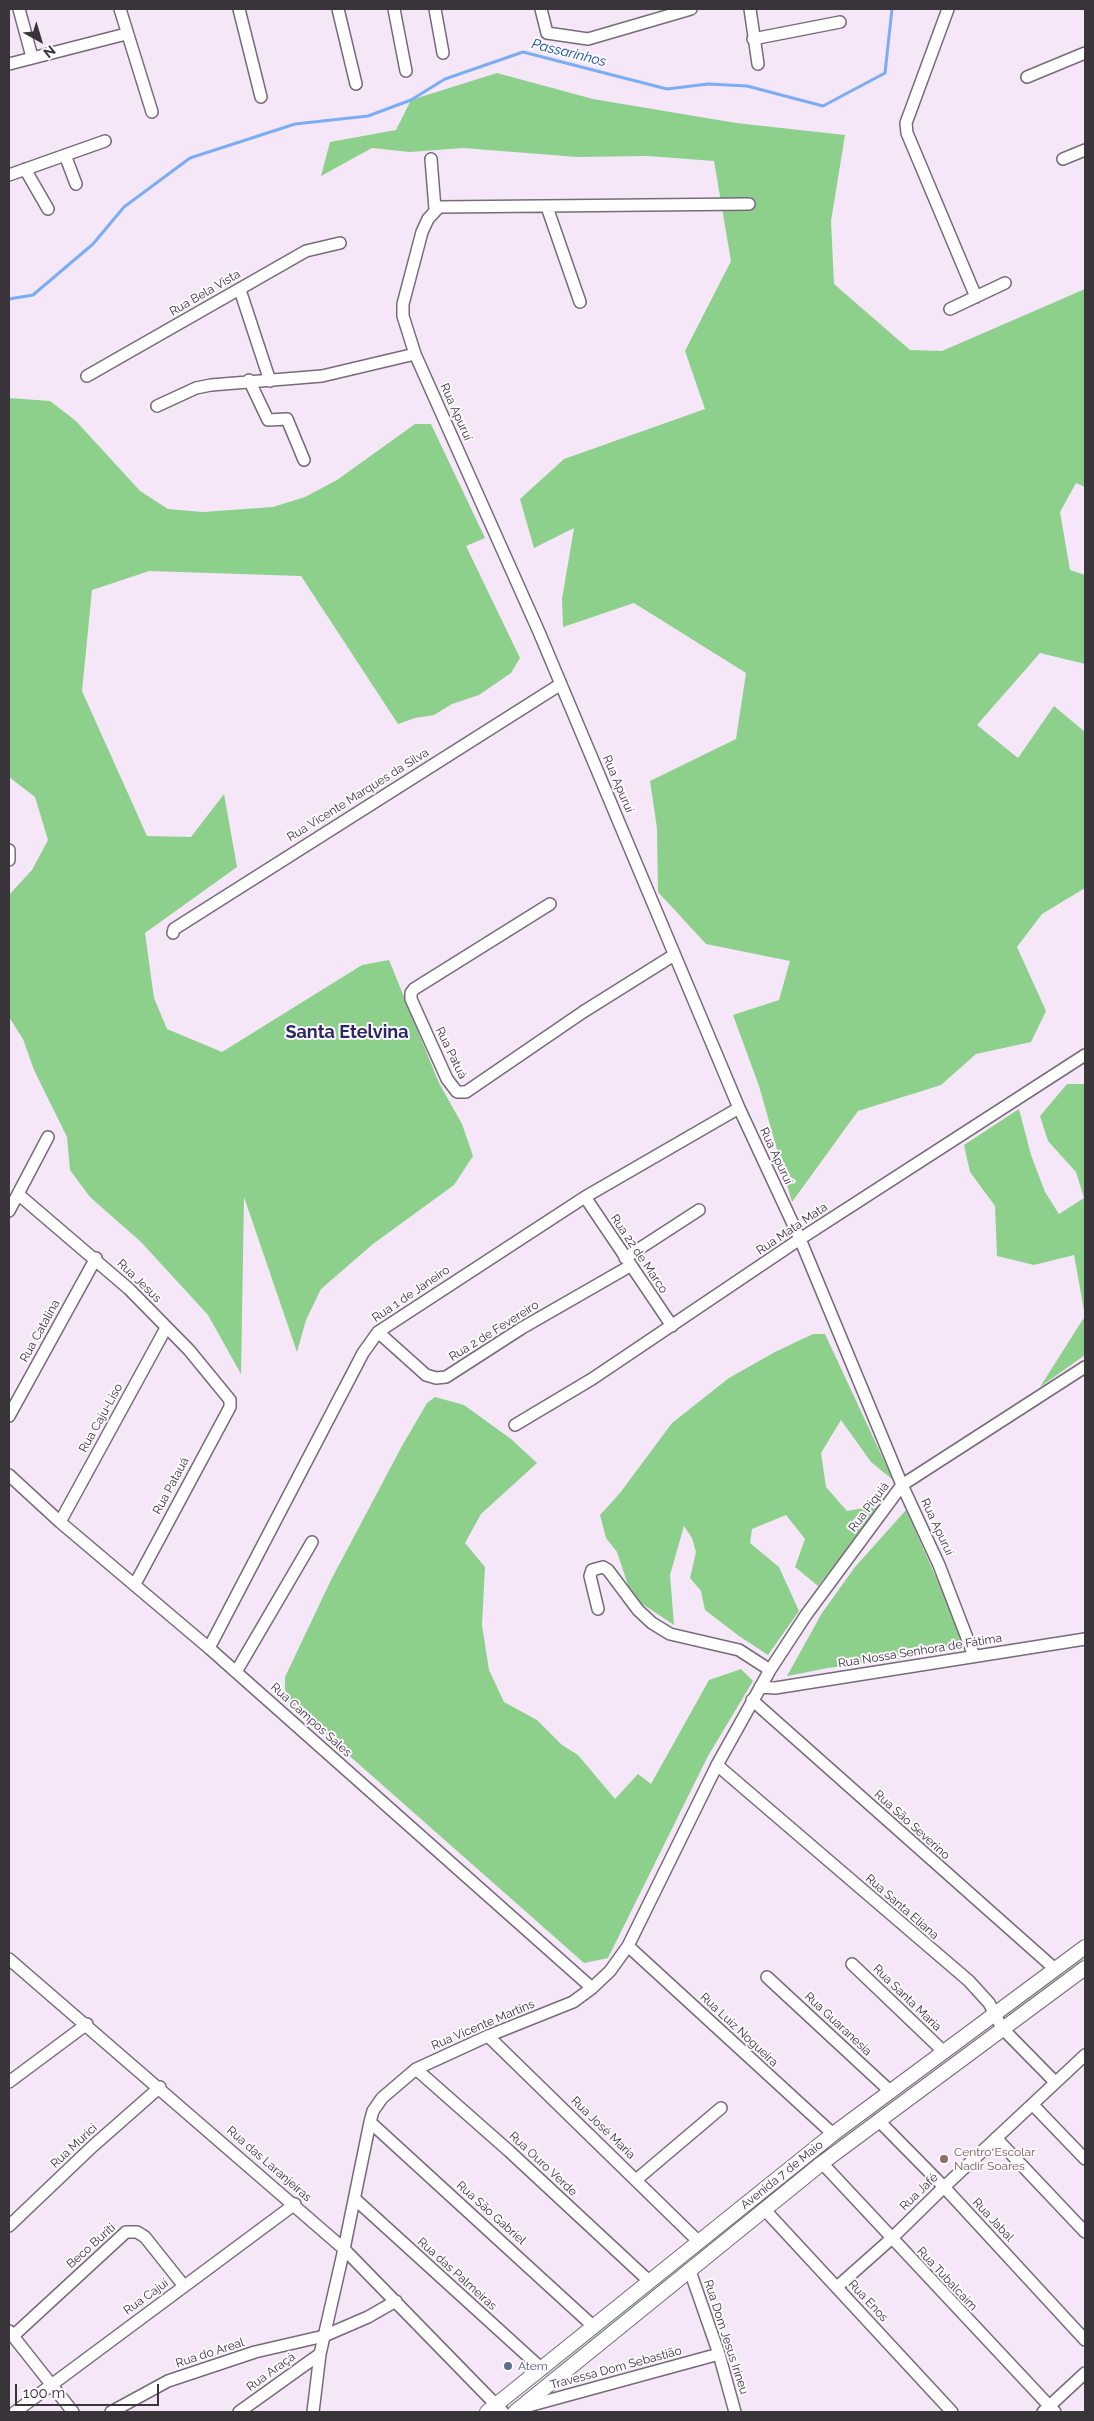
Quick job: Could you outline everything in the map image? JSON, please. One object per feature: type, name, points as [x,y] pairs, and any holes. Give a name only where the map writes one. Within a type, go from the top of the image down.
[{"type":"main road","name":"Avenida 7 de Maio","points":[[496,2410],[593,2326],[833,2134],[1085,1947]]},
{"type":"main road","name":"Avenida 7 de Maio","points":[[517,2410],[822,2163],[1085,1968]]},
{"type":"street","points":[[19,9],[32,57]]},
{"type":"street","points":[[120,9],[126,34],[152,112]]},
{"type":"street","points":[[239,9],[261,97]]},
{"type":"street","points":[[338,9],[356,84]]},
{"type":"street","points":[[394,9],[406,71]]},
{"type":"street","points":[[435,9],[443,53]]},
{"type":"street","points":[[541,9],[547,33],[588,39],[691,9]]},
{"type":"street","points":[[750,9],[758,64]]},
{"type":"street","points":[[948,9],[906,123],[908,133],[976,297]]},
{"type":"street","points":[[753,39],[840,22]]},
{"type":"street","points":[[9,64],[126,34]]},
{"type":"street","points":[[1028,77],[1085,53]]},
{"type":"street","points":[[9,175],[105,141]]},
{"type":"street","points":[[1063,159],[1085,150]]},
{"type":"street","points":[[65,155],[76,184]]},
{"type":"street","points":[[431,159],[435,209],[451,205],[547,207],[749,204]]},
{"type":"street","points":[[25,169],[48,209]]},
{"type":"street","points":[[547,207],[580,302]]},
{"type":"street","name":"Rua Apuruí","points":[[435,209],[422,232],[403,304],[402,316],[415,354],[499,539],[739,1108],[800,1240],[902,1485],[939,1565],[974,1656]]},
{"type":"street","name":"Rua Bela Vista","points":[[87,376],[306,251],[340,243]]},
{"type":"street","points":[[950,309],[1005,283]]},
{"type":"street","points":[[240,290],[270,381]]},
{"type":"street","points":[[157,406],[196,388],[249,380],[270,381],[322,376],[415,354]]},
{"type":"street","points":[[249,380],[268,420],[287,419],[304,460]]},
{"type":"street","name":"Rua Vicente Marques da Silva","points":[[173,933],[174,929],[561,684]]},
{"type":"street","name":"Rua Patuá","points":[[550,904],[414,989],[411,993],[411,999],[447,1079],[457,1092],[466,1092],[583,1012],[674,955]]},
{"type":"street","name":"Rua Mata Mata","points":[[515,1425],[592,1379],[800,1240],[1085,1055]]},
{"type":"street","name":"Rua 1 de Janeiro","points":[[209,1648],[363,1353],[378,1332],[585,1197],[739,1108]]},
{"type":"street","points":[[9,1211],[48,1137]]},
{"type":"street","name":"Rua Jesus","points":[[18,1194],[96,1258],[129,1289],[190,1350],[230,1400]]},
{"type":"street","name":"Rua 22 de Marco","points":[[585,1197],[672,1326]]},
{"type":"street","name":"Rua 2 de Fevereiro","points":[[378,1332],[426,1374],[436,1378],[446,1377],[628,1262],[699,1210]]},
{"type":"street","name":"Rua Catalina","points":[[9,1416],[96,1258]]},
{"type":"street","name":"Rua Caju-Liso","points":[[60,1522],[166,1328]]},
{"type":"street","name":"Rua Piquiá","points":[[752,1700],[806,1614],[902,1485],[1085,1368]]},
{"type":"street","name":"Rua Patauá","points":[[135,1584],[230,1407],[230,1400]]},
{"type":"street","name":"Rua Campos Sales","points":[[9,1475],[60,1522],[209,1648],[592,1988]]},
{"type":"street","points":[[236,1672],[312,1542]]},
{"type":"street","points":[[598,1609],[590,1576],[592,1570],[603,1567],[608,1570],[638,1610],[652,1623],[670,1634],[739,1650],[770,1670]]},
{"type":"street","name":"Rua Nossa Senhora de Fátima","points":[[760,1687],[775,1688],[1085,1639]]},
{"type":"street","name":"Rua Vicente Martins","points":[[313,2412],[320,2354],[373,2111],[382,2098],[416,2069],[488,2036],[573,2002],[610,1971],[628,1946],[717,1765],[752,1700]]},
{"type":"street","name":"Rua São Severino","points":[[752,1700],[1055,1968]]},
{"type":"street","name":"Rua Santa Eliana","points":[[717,1765],[969,1981],[995,2012],[1002,2028],[1055,2082]]},
{"type":"street","name":"Rua Luiz Nogueira","points":[[628,1946],[833,2134]]},
{"type":"street","name":"Rua das Laranjeiras","points":[[9,1959],[160,2087],[344,2249],[396,2301],[496,2410]]},
{"type":"street","name":"Rua Santa Maria","points":[[852,1964],[943,2051]]},
{"type":"street","name":"Rua Guaranesia","points":[[767,1977],[890,2091]]},
{"type":"street","points":[[9,2082],[87,2024]]},
{"type":"street","name":"Rua José Maria","points":[[488,2036],[698,2241]]},
{"type":"street","name":"Rua Jafé","points":[[837,2286],[891,2239],[1055,2082],[1085,2056]]},
{"type":"street","name":"Rua Ouro Verde","points":[[416,2069],[509,2150],[649,2281]]},
{"type":"street","name":"Rua Murici","points":[[9,2226],[93,2146],[160,2087]]},
{"type":"street","points":[[1033,2104],[1085,2159]]},
{"type":"street","points":[[636,2180],[721,2108]]},
{"type":"street","name":"Rua Jabal","points":[[878,2120],[944,2187],[1085,2340]]},
{"type":"street","name":"Rua São Gabriel","points":[[370,2122],[593,2326]]},
{"type":"street","points":[[996,2138],[1085,2232]]},
{"type":"street","name":"Rua Tubalcaim","points":[[822,2163],[1049,2410]]},
{"type":"street","name":"Rua das Palmeiras","points":[[355,2199],[542,2369]]},
{"type":"street","name":"Rua Cajuí","points":[[15,2412],[295,2204]]},
{"type":"street","name":"Rua Enos","points":[[764,2209],[952,2412]]},
{"type":"street","name":"Beco Buriti","points":[[11,2333],[126,2232],[137,2232],[145,2237],[184,2286]]},
{"type":"street","name":"Rua Dom Jesus Irineu","points":[[690,2271],[719,2354],[735,2412]]},
{"type":"street","points":[[324,2336],[368,2317],[396,2301]]},
{"type":"street","points":[[11,2333],[73,2412]]},
{"type":"street","name":"Rua do Areal","points":[[111,2412],[168,2381],[255,2352],[324,2336]]},
{"type":"street","name":"Rua Araçá","points":[[239,2412],[320,2354]]},
{"type":"street","name":"Travessa Dom Sebastião","points":[[517,2410],[719,2354]]},
{"type":"street","points":[[1049,2410],[1085,2373]]},
{"type":"green space","points":[[497,73],[593,99],[736,123],[845,135],[831,221],[834,284],[910,350],[942,351],[1085,289],[1085,487],[1076,483],[1060,512],[1070,570],[1085,575],[1085,664],[1040,653],[977,725],[1018,758],[1054,706],[1085,732],[1085,888],[1042,914],[1017,947],[1046,1011],[1031,1042],[976,1054],[941,1085],[858,1111],[792,1202],[759,1086],[733,1015],[779,1000],[790,961],[706,944],[658,892],[657,828],[650,781],[736,739],[746,673],[634,603],[563,627],[562,599],[574,528],[534,548],[520,499],[564,459],[705,409],[685,351],[731,261],[714,161],[648,156],[577,157],[463,148],[410,152],[372,148],[321,176],[330,142],[396,130],[411,100]]},
{"type":"green space","points":[[9,398],[50,401],[76,421],[140,491],[168,509],[203,512],[273,507],[305,497],[337,480],[415,424],[431,424],[485,538],[466,546],[520,658],[511,673],[479,695],[452,704],[434,715],[415,718],[398,724],[301,576],[149,571],[92,590],[82,691],[147,836],[191,837],[224,794],[237,867],[145,933],[154,998],[167,1029],[222,1052],[362,965],[389,960],[439,1083],[462,1124],[473,1156],[454,1185],[373,1244],[321,1289],[306,1320],[297,1352],[244,1197],[241,1374],[208,1315],[141,1242],[90,1197],[70,1170],[67,1137],[34,1070],[23,1039],[9,1017],[9,895],[32,870],[48,840],[35,797],[9,777]]},
{"type":"green space","points":[[1067,1084],[1085,1084],[1085,1316],[1074,1255],[1034,1265],[997,1256],[995,1206],[970,1172],[964,1145],[1019,1109],[1031,1155],[1045,1192],[1059,1214],[1084,1198],[1076,1172],[1048,1141],[1040,1116]]},
{"type":"green space","points":[[1085,1316],[1085,1355],[1040,1387]]},
{"type":"green space","points":[[813,1334],[825,1334],[893,1480],[871,1462],[841,1420],[821,1453],[826,1487],[847,1511],[882,1505],[818,1586],[795,1567],[805,1539],[786,1515],[752,1529],[750,1543],[779,1567],[799,1611],[768,1655],[705,1610],[701,1591],[690,1578],[696,1552],[692,1538],[684,1526],[670,1575],[674,1625],[632,1597],[617,1552],[606,1538],[600,1515],[620,1493],[672,1423],[729,1378],[775,1352]]},
{"type":"green space","points":[[435,1397],[464,1405],[511,1439],[537,1463],[481,1514],[465,1543],[485,1567],[482,1625],[489,1670],[504,1702],[537,1720],[562,1745],[578,1755],[615,1799],[638,1774],[651,1784],[709,1680],[741,1669],[753,1681],[708,1756],[608,1958],[584,1963],[285,1699],[285,1677],[331,1580],[402,1446],[427,1403]]},
{"type":"green space","points":[[906,1510],[963,1638],[944,1650],[909,1658],[828,1668],[787,1676],[822,1613],[855,1567]]},
{"type":"green space","points":[[1085,1956],[1085,1964],[1004,2023],[1002,2018]]},
{"type":"green space","points":[[987,2032],[510,2412],[505,2410],[718,2234],[809,2162]]},
{"type":"waterway","name":"Passarinhos","points":[[9,299],[33,295],[93,244],[124,207],[190,158],[295,124],[368,116],[411,100],[445,79],[523,52],[667,89],[708,84],[747,86],[823,106],[885,73],[892,9]]},
{"type":"place","name":"Centro Escolar Nadir Soares","points":[[944,2159]]},
{"type":"place","name":"Atem","points":[[508,2366]]},
{"type":"district","name":"Santa Etelvina","points":[[347,1033]]}]
